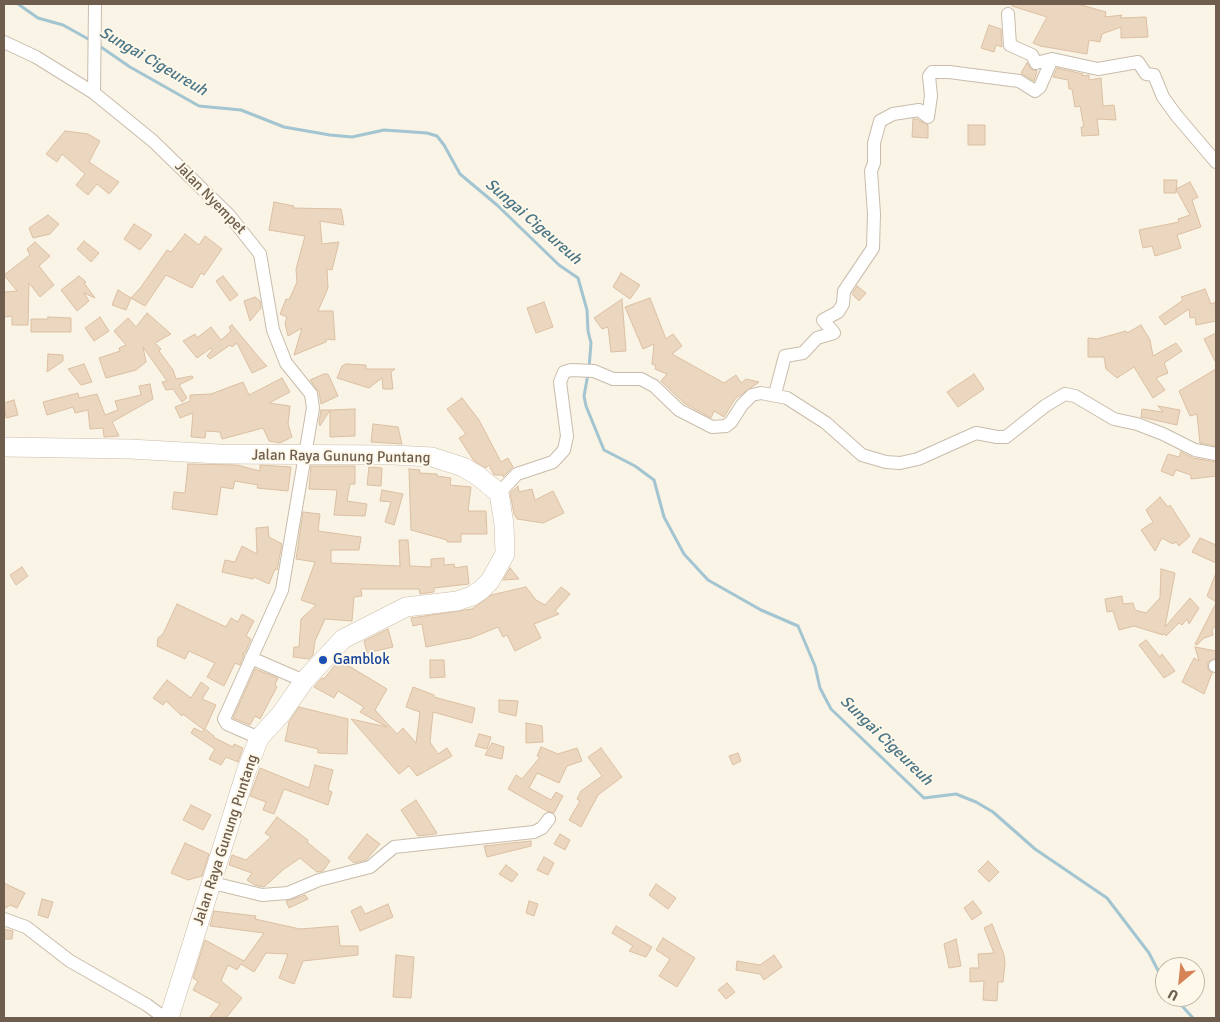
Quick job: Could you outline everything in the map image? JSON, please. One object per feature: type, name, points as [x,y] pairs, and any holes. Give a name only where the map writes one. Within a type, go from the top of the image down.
[{"type":"street","points":[[94,93],[95,4]]},
{"type":"street","points":[[1008,14],[1010,45],[1032,56],[1036,63],[1052,59],[1098,69],[1138,62],[1146,74],[1154,75],[1163,97],[1216,162]]},
{"type":"street","name":"Jalan Nyempet","points":[[4,42],[36,58],[94,93],[153,141],[229,215],[260,254],[273,330],[286,363],[310,394],[313,408],[282,590],[224,721],[259,738]]},
{"type":"street","points":[[775,394],[785,356],[803,353],[817,338],[834,333],[824,320],[838,312],[844,304],[844,291],[873,248],[874,208],[871,171],[874,163],[874,143],[880,121],[894,114],[918,110],[928,117],[931,96],[929,76],[932,72],[949,72],[1019,81],[1035,91],[1040,87],[1052,59]]},
{"type":"street","points":[[499,493],[517,474],[553,462],[564,450],[567,436],[560,382],[567,370],[586,370],[610,378],[635,378],[648,382],[679,410],[712,427],[726,426],[752,395],[775,394],[807,409],[862,455],[886,462],[900,463],[918,459],[976,433],[1006,437],[1061,395],[1070,394],[1114,420],[1136,424],[1163,434],[1196,450],[1216,454]]},
{"type":"street","name":"Jalan Raya Gunung Puntang","points":[[4,447],[432,457],[463,467],[499,493],[504,524],[505,554],[490,581],[472,596],[457,601],[406,607],[370,624],[343,640],[304,681],[281,714],[259,738],[246,772],[212,883],[173,999],[169,1018]]},
{"type":"street","points":[[251,658],[304,681]]},
{"type":"street","points":[[212,883],[262,895],[288,893],[319,880],[370,867],[394,847],[534,832],[542,828],[549,819]]},
{"type":"street","points":[[4,919],[26,927],[70,961],[147,1005],[158,1013],[160,1018]]},
{"type":"building","points":[[1012,4],[1078,4],[1106,12],[1105,17],[1122,15],[1120,18],[1146,17],[1148,37],[1121,38],[1121,27],[1102,34],[1100,42],[1089,40],[1087,54],[1040,46],[1033,43],[1047,17],[1012,6]]},
{"type":"building","points":[[989,25],[1001,29],[1002,47],[996,45],[994,52],[981,48]]},
{"type":"building","points":[[1027,63],[1031,69],[1037,71],[1034,81],[1021,73]]},
{"type":"building","points":[[1057,68],[1083,74],[1082,76],[1089,75],[1089,80],[1101,78],[1103,106],[1114,105],[1116,120],[1097,119],[1099,135],[1082,136],[1081,127],[1084,127],[1080,106],[1075,107],[1072,89],[1069,89],[1068,80],[1053,77]]},
{"type":"building","points":[[913,119],[928,125],[928,138],[912,137]]},
{"type":"building","points":[[968,125],[985,125],[985,145],[968,145]]},
{"type":"building","points":[[65,131],[88,134],[100,141],[89,162],[119,182],[109,194],[97,184],[88,195],[76,185],[85,174],[62,154],[57,162],[46,154]]},
{"type":"building","points":[[1164,180],[1177,180],[1176,193],[1164,193]]},
{"type":"building","points":[[1190,182],[1198,197],[1192,200],[1201,227],[1177,235],[1181,248],[1155,256],[1152,246],[1143,248],[1139,230],[1179,222],[1178,219],[1190,215],[1176,189]]},
{"type":"building","points":[[274,202],[294,206],[293,208],[341,209],[344,225],[320,221],[322,244],[339,242],[332,270],[327,269],[328,288],[318,311],[333,311],[335,340],[327,339],[326,342],[294,355],[302,328],[288,336],[285,323],[287,317],[280,314],[286,299],[289,300],[297,282],[296,269],[305,236],[269,230]]},
{"type":"building","points":[[48,215],[59,224],[50,234],[33,238],[29,228]]},
{"type":"building","points":[[134,224],[152,235],[140,250],[124,239]]},
{"type":"building","points":[[185,234],[199,245],[205,236],[222,249],[204,275],[201,273],[192,288],[166,275],[145,306],[131,298],[167,250],[171,252]]},
{"type":"building","points":[[84,241],[99,253],[91,262],[77,249]]},
{"type":"building","points":[[35,242],[50,256],[39,266],[54,285],[40,297],[29,283],[28,325],[12,325],[12,316],[4,317],[4,292],[17,291],[4,275],[30,255],[27,249]]},
{"type":"building","points":[[621,273],[640,285],[630,299],[613,287]]},
{"type":"building","points":[[79,276],[86,282],[84,283],[95,298],[84,293],[89,301],[77,311],[61,290]]},
{"type":"building","points":[[223,276],[238,295],[230,301],[216,281]]},
{"type":"building","points":[[857,286],[866,293],[859,301],[852,294]]},
{"type":"building","points":[[1205,289],[1211,304],[1216,302],[1216,321],[1196,325],[1195,317],[1190,318],[1189,309],[1165,325],[1159,317],[1183,300],[1181,297]]},
{"type":"building","points":[[118,290],[131,298],[126,310],[112,305]]},
{"type":"building","points":[[255,297],[260,301],[261,308],[250,321],[244,301]]},
{"type":"building","points":[[650,298],[666,339],[673,334],[682,346],[672,354],[724,383],[736,375],[741,383],[746,379],[759,382],[735,399],[724,417],[714,411],[711,418],[684,403],[661,381],[667,374],[655,369],[656,366],[652,364],[654,344],[643,349],[625,307]]},
{"type":"building","points":[[622,299],[626,351],[611,352],[608,327],[602,329],[594,318]]},
{"type":"building","points":[[544,302],[553,327],[536,333],[527,308]]},
{"type":"building","points":[[147,313],[171,334],[155,343],[161,349],[159,351],[173,370],[176,379],[192,376],[193,378],[179,385],[187,398],[182,402],[173,389],[166,390],[162,382],[167,381],[143,347],[146,362],[136,370],[106,378],[99,358],[120,351],[119,348],[126,345],[114,331],[128,318],[136,327]]},
{"type":"building","points":[[48,317],[71,318],[71,332],[31,332],[31,319],[48,319]]},
{"type":"building","points":[[100,317],[109,331],[94,341],[85,328]]},
{"type":"building","points":[[232,325],[267,366],[252,373],[237,343],[232,347],[230,345],[210,359],[207,356],[212,350],[211,348],[197,358],[183,341],[195,334],[197,338],[211,327],[221,340],[231,331],[229,327]]},
{"type":"building","points":[[1141,325],[1150,340],[1153,356],[1176,343],[1182,351],[1164,363],[1168,373],[1156,378],[1165,390],[1153,398],[1134,367],[1117,378],[1106,369],[1104,357],[1088,357],[1088,338],[1097,339],[1126,331],[1127,333]]},
{"type":"building","points":[[1216,333],[1216,363],[1204,339]]},
{"type":"building","points":[[48,354],[63,355],[63,361],[47,372]]},
{"type":"building","points":[[84,364],[92,382],[81,385],[68,369]]},
{"type":"building","points":[[346,364],[366,365],[366,369],[395,369],[391,372],[393,389],[383,389],[382,378],[369,388],[337,378],[342,366]]},
{"type":"building","points":[[1216,369],[1216,446],[1200,443],[1197,414],[1190,416],[1179,391]]},
{"type":"building","points":[[328,374],[338,396],[321,404],[319,392],[310,380]]},
{"type":"building","points":[[974,374],[984,389],[958,407],[947,392]]},
{"type":"building","points":[[282,378],[290,392],[269,403],[290,406],[288,424],[292,437],[280,443],[269,441],[263,428],[222,439],[220,432],[206,431],[205,438],[191,437],[193,413],[180,418],[175,407],[190,401],[190,395],[211,394],[243,382],[249,395]]},
{"type":"building","points":[[150,384],[153,399],[112,422],[119,436],[104,437],[103,428],[90,429],[88,410],[75,413],[73,407],[47,415],[43,402],[78,393],[79,398],[97,394],[105,415],[118,410],[115,401],[141,395],[139,386]]},
{"type":"building","points":[[462,398],[479,420],[501,462],[508,458],[513,467],[503,477],[503,475],[494,475],[489,465],[486,468],[474,461],[459,438],[466,434],[447,409]]},
{"type":"building","points":[[14,400],[18,415],[6,418],[4,403]]},
{"type":"building","points":[[1158,406],[1180,410],[1177,425],[1141,417],[1142,409],[1163,412]]},
{"type":"building","points":[[355,409],[355,436],[330,437],[330,410]]},
{"type":"building","points":[[321,410],[330,410],[320,426],[319,422]]},
{"type":"building","points":[[373,424],[398,427],[402,444],[371,442]]},
{"type":"building","points":[[1181,452],[1193,458],[1216,462],[1216,476],[1191,479],[1191,475],[1176,470],[1173,476],[1161,471],[1168,454],[1179,457]]},
{"type":"building","points":[[188,464],[237,465],[260,471],[260,465],[291,467],[288,491],[257,488],[258,485],[235,481],[233,489],[221,487],[217,515],[172,509],[174,492],[185,493]]},
{"type":"building","points":[[311,466],[355,466],[355,484],[350,484],[347,501],[367,504],[365,516],[334,515],[337,490],[309,489]]},
{"type":"building","points":[[369,467],[382,468],[381,486],[367,485]]},
{"type":"building","points":[[409,469],[420,470],[419,473],[437,474],[437,476],[451,478],[450,485],[471,487],[468,511],[486,511],[487,534],[461,534],[461,542],[447,542],[447,540],[411,530]]},
{"type":"building","points":[[518,486],[519,492],[532,489],[535,500],[553,491],[564,513],[543,523],[517,519],[514,514],[510,493]]},
{"type":"building","points":[[382,490],[403,494],[394,525],[385,522],[391,502],[380,501]]},
{"type":"building","points":[[1160,497],[1168,507],[1170,505],[1190,536],[1179,546],[1176,542],[1173,544],[1162,538],[1155,551],[1141,530],[1153,522],[1146,510]]},
{"type":"building","points":[[303,512],[320,514],[318,531],[361,537],[359,550],[331,550],[331,563],[400,566],[399,540],[408,540],[410,566],[431,567],[431,559],[444,558],[444,565],[454,564],[455,568],[467,566],[469,584],[434,588],[434,592],[420,594],[419,589],[361,589],[362,596],[354,597],[352,621],[325,619],[315,641],[313,655],[309,659],[293,657],[294,647],[299,647],[301,619],[316,605],[301,600],[315,562],[296,559]]},
{"type":"building","points":[[268,527],[269,537],[282,544],[277,570],[275,569],[269,584],[254,577],[253,579],[222,572],[225,560],[235,562],[242,546],[257,554],[256,528]]},
{"type":"building","points":[[1200,538],[1216,545],[1216,563],[1192,552]]},
{"type":"building","points":[[22,567],[28,576],[16,585],[10,575]]},
{"type":"building","points":[[510,568],[519,579],[503,580]]},
{"type":"building","points":[[1161,569],[1175,573],[1165,627],[1190,598],[1199,608],[1189,624],[1187,619],[1182,625],[1179,623],[1166,636],[1164,633],[1163,635],[1134,626],[1119,630],[1113,611],[1107,612],[1105,599],[1122,596],[1123,604],[1133,603],[1135,610],[1146,613],[1160,598]]},
{"type":"building","points":[[1216,573],[1216,602],[1207,596]]},
{"type":"building","points":[[526,587],[536,600],[545,605],[561,587],[570,594],[555,611],[559,614],[534,624],[541,638],[515,651],[507,635],[503,637],[498,627],[471,638],[426,647],[422,624],[413,626],[411,618],[472,609],[491,595]]},
{"type":"building","points":[[1216,603],[1216,625],[1212,630],[1213,635],[1204,638],[1197,645],[1195,644]]},
{"type":"building","points":[[177,604],[226,627],[231,618],[238,622],[242,614],[254,621],[246,636],[251,639],[245,653],[242,654],[244,655],[240,665],[235,663],[224,686],[207,677],[215,663],[189,651],[185,659],[157,646],[158,638],[163,634]]},
{"type":"building","points":[[388,629],[393,647],[367,653],[364,641]]},
{"type":"building","points":[[1146,640],[1160,657],[1162,654],[1175,671],[1164,678],[1139,645]]},
{"type":"building","points":[[1195,647],[1216,651],[1216,658],[1208,662],[1208,670],[1212,673],[1204,694],[1182,682],[1194,658],[1199,661]]},
{"type":"building","points":[[339,660],[387,689],[375,710],[397,734],[403,728],[416,743],[420,712],[406,707],[413,687],[434,695],[434,697],[475,708],[472,723],[433,712],[430,742],[438,754],[447,748],[452,756],[417,776],[409,766],[399,774],[351,719],[387,727],[360,712],[364,707],[338,691],[334,698],[314,687],[322,678],[324,679]]},
{"type":"building","points":[[430,660],[444,660],[445,677],[430,678]]},
{"type":"building","points":[[255,669],[278,678],[275,685],[277,687],[260,719],[255,716],[250,725],[233,718]]},
{"type":"building","points":[[167,680],[191,698],[201,682],[209,688],[202,699],[216,705],[205,729],[213,737],[233,747],[234,744],[243,748],[238,762],[226,757],[221,765],[209,759],[215,749],[191,733],[194,728],[202,732],[204,730],[183,714],[182,716],[166,701],[163,705],[153,698]]},
{"type":"building","points":[[499,700],[518,701],[516,716],[499,712]]},
{"type":"building","points":[[299,707],[348,719],[347,754],[318,753],[318,749],[285,741],[289,722]]},
{"type":"building","points":[[526,723],[542,726],[543,742],[526,743]]},
{"type":"building","points":[[479,734],[491,737],[487,749],[475,746]]},
{"type":"building","points":[[492,743],[504,747],[502,759],[485,755]]},
{"type":"building","points":[[541,747],[558,754],[577,748],[582,761],[567,766],[559,783],[537,773],[529,788],[551,800],[556,792],[563,796],[554,813],[508,789],[516,775],[522,779],[540,757],[537,756]]},
{"type":"building","points":[[601,748],[622,777],[598,795],[581,827],[569,820],[580,801],[577,799],[581,791],[602,776],[588,757]]},
{"type":"building","points":[[738,753],[741,761],[733,765],[729,756]]},
{"type":"building","points":[[315,765],[333,770],[328,790],[332,792],[328,805],[284,789],[274,814],[263,810],[266,802],[250,796],[260,768],[309,788]]},
{"type":"building","points":[[416,800],[437,833],[418,836],[401,810]]},
{"type":"building","points":[[191,805],[211,815],[203,830],[183,820]]},
{"type":"building","points":[[277,817],[308,840],[307,842],[330,861],[323,871],[317,872],[300,858],[264,887],[255,885],[247,880],[252,873],[229,865],[232,855],[246,860],[271,837],[265,833]]},
{"type":"building","points":[[367,834],[380,844],[366,860],[354,863],[348,858]]},
{"type":"building","points":[[560,834],[570,840],[565,850],[554,844]]},
{"type":"building","points":[[531,841],[531,846],[487,857],[484,846]]},
{"type":"building","points":[[185,843],[209,854],[202,876],[188,880],[171,873]]},
{"type":"building","points":[[544,857],[554,863],[548,875],[537,870]]},
{"type":"building","points":[[988,861],[999,872],[989,882],[978,871]]},
{"type":"building","points":[[506,865],[518,874],[512,882],[499,874]]},
{"type":"building","points":[[4,883],[25,893],[17,908],[10,905],[4,909]]},
{"type":"building","points":[[656,884],[676,898],[668,909],[649,895]]},
{"type":"building","points":[[305,895],[308,899],[289,908],[286,901]]},
{"type":"building","points":[[42,899],[53,902],[48,918],[38,915]]},
{"type":"building","points":[[529,901],[538,904],[534,916],[526,913]]},
{"type":"building","points":[[973,901],[982,913],[972,920],[964,908]]},
{"type":"building","points":[[388,904],[393,917],[360,931],[351,911],[361,906],[365,914]]},
{"type":"building","points":[[214,911],[256,916],[255,919],[300,929],[338,926],[340,946],[358,946],[358,955],[303,961],[294,984],[279,978],[288,954],[266,953],[254,972],[241,964],[237,970],[228,965],[221,981],[242,998],[226,1018],[209,1018],[220,1004],[193,990],[198,981],[193,978],[205,940],[244,961],[264,933],[210,926]]},
{"type":"building","points":[[992,924],[1004,955],[1005,964],[1003,982],[998,982],[997,1001],[983,1000],[984,981],[970,982],[970,968],[979,968],[978,954],[994,953],[984,928]]},
{"type":"building","points":[[616,926],[652,947],[646,957],[629,951],[633,946],[612,933]]},
{"type":"building","points":[[4,929],[13,931],[12,939],[4,939]]},
{"type":"building","points":[[663,938],[695,958],[677,987],[659,976],[670,959],[656,950]]},
{"type":"building","points":[[956,939],[961,966],[949,968],[944,944]]},
{"type":"building","points":[[396,955],[414,957],[411,998],[393,997]]},
{"type":"building","points":[[774,955],[782,967],[764,980],[760,974],[736,970],[737,961],[760,965]]},
{"type":"building","points":[[727,983],[735,992],[726,999],[718,990]]},
{"type":"waterway","name":"Sungai Cigeureuh","points":[[18,4],[38,18],[63,25],[90,40]]},
{"type":"waterway","name":"Sungai Cigeureuh","points":[[98,45],[130,67],[199,106],[241,110],[284,127],[330,135],[352,137],[384,130],[427,133],[437,136],[460,174],[497,205],[559,265],[578,278],[587,310],[588,331],[591,343],[589,368]]},
{"type":"waterway","name":"Sungai Cigeureuh","points":[[588,374],[584,396],[586,406],[604,450],[635,466],[654,480],[664,517],[684,554],[708,580],[761,610],[798,626],[815,666],[820,688],[831,709],[924,798],[956,794],[976,802],[993,812],[1035,849],[1107,898],[1149,953],[1155,965]]},
{"type":"waterway","name":"Sungai Cigeureuh","points":[[1183,1007],[1193,1018]]},
{"type":"place","name":"Gamblok","points":[[323,660]]}]
